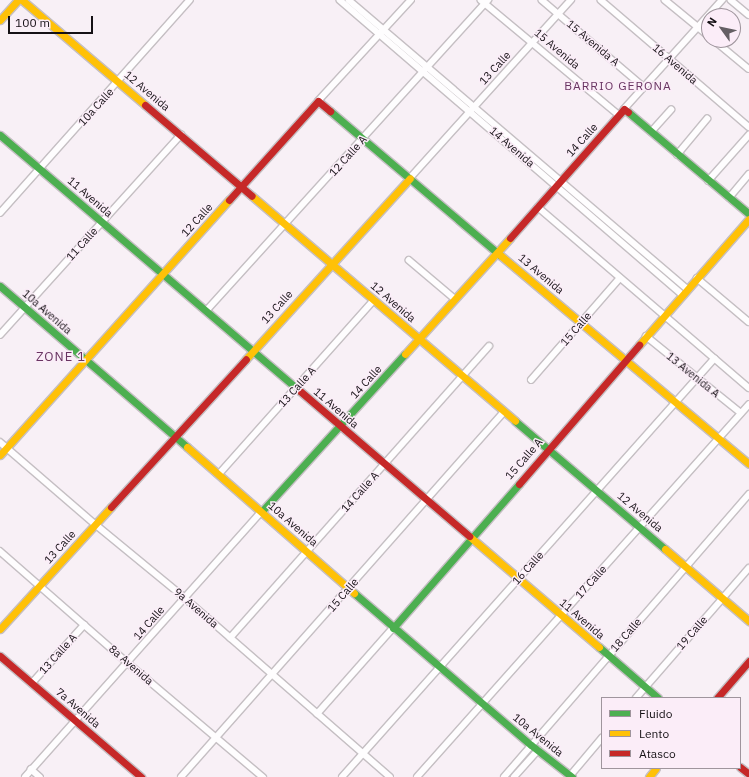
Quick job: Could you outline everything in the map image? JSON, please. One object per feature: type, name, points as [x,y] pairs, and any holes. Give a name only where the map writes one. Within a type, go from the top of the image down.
[{"type":"street","points":[[0,20],[18,0]]},
{"type":"street","name":"12 Avenida","points":[[22,0],[597,490],[749,622]]},
{"type":"street","name":"10a Calle","points":[[0,213],[190,0]]},
{"type":"street","name":"14 Avenida","points":[[340,0],[382,32]]},
{"type":"street","name":"14 Avenida","points":[[349,0],[382,32],[684,292]]},
{"type":"street","name":"12 Calle","points":[[0,455],[318,101],[412,0]]},
{"type":"street","name":"15 Avenida A","points":[[542,0],[644,87]]},
{"type":"street","name":"13 Calle","points":[[0,630],[571,0]]},
{"type":"street","name":"16 Avenida","points":[[601,0],[749,128]]},
{"type":"street","points":[[665,0],[701,29]]},
{"type":"street","name":"14 Calle","points":[[25,777],[262,511],[538,208],[618,115],[722,0]]},
{"type":"street","points":[[731,0],[749,15]]},
{"type":"street","name":"15 Avenida","points":[[485,1],[532,43],[618,115]]},
{"type":"street","name":"12 Calle A","points":[[206,311],[426,70],[485,1]]},
{"type":"street","points":[[723,48],[749,70]]},
{"type":"street","name":"13 Avenida","points":[[318,101],[749,464]]},
{"type":"street","points":[[624,109],[749,214]]},
{"type":"street","points":[[651,132],[671,110]]},
{"type":"street","points":[[677,155],[707,119]]},
{"type":"street","name":"11 Avenida","points":[[0,135],[657,697]]},
{"type":"street","name":"11 Calle","points":[[0,335],[181,135]]},
{"type":"street","points":[[708,181],[749,136]]},
{"type":"street","points":[[729,198],[749,174]]},
{"type":"street","points":[[538,208],[749,388]]},
{"type":"street","name":"15 Calle A","points":[[317,714],[749,219]]},
{"type":"street","points":[[409,260],[455,299]]},
{"type":"street","name":"15 Calle","points":[[532,380],[620,278]]},
{"type":"street","points":[[697,278],[749,322]]},
{"type":"street","name":"10a Avenida","points":[[0,286],[262,511],[393,628],[531,745],[571,776]]},
{"type":"street","name":"13 Calle A","points":[[219,474],[374,300]]},
{"type":"street","name":"13 Avenida A","points":[[646,336],[740,413]]},
{"type":"street","name":"14 Calle A","points":[[230,638],[489,346]]},
{"type":"street","name":"16 Calle","points":[[342,777],[714,359]]},
{"type":"street","name":"17 Calle","points":[[417,777],[749,404]]},
{"type":"street","name":"15 Calle","points":[[181,777],[350,588],[504,412]]},
{"type":"street","name":"9a Avenida","points":[[0,442],[95,524],[185,598],[390,777]]},
{"type":"street","name":"18 Calle","points":[[504,777],[749,494]]},
{"type":"street","name":"8a Avenida","points":[[0,551],[128,663],[263,777]]},
{"type":"street","name":"19 Calle","points":[[637,697],[749,568]]},
{"type":"street","name":"13 Calle A","points":[[32,683],[84,625]]},
{"type":"street","name":"7a Avenida","points":[[0,656],[141,777]]},
{"type":"street","points":[[718,697],[749,661]]},
{"type":"street","points":[[571,776],[601,739]]},
{"type":"street","points":[[514,777],[538,750]]},
{"type":"street","points":[[741,768],[749,776]]},
{"type":"street","points":[[31,769],[40,777]]},
{"type":"street","points":[[648,777],[655,769]]},
{"type":"traffic: fast","points":[[330,111],[500,255]]},
{"type":"traffic: fast","points":[[628,112],[749,214]]},
{"type":"traffic: fast","points":[[0,135],[300,391]]},
{"type":"traffic: fast","points":[[0,286],[187,447]]},
{"type":"traffic: fast","points":[[262,511],[405,354]]},
{"type":"traffic: fast","points":[[515,421],[665,549]]},
{"type":"traffic: fast","points":[[393,628],[519,484]]},
{"type":"traffic: fast","points":[[354,593],[531,745],[572,777]]},
{"type":"traffic: fast","points":[[599,647],[657,697]]},
{"type":"traffic: slow","points":[[0,20],[18,0]]},
{"type":"traffic: slow","points":[[22,0],[145,105]]},
{"type":"traffic: slow","points":[[246,359],[410,178]]},
{"type":"traffic: slow","points":[[252,196],[515,421]]},
{"type":"traffic: slow","points":[[0,455],[229,200]]},
{"type":"traffic: slow","points":[[639,345],[749,219]]},
{"type":"traffic: slow","points":[[405,354],[510,238]]},
{"type":"traffic: slow","points":[[500,255],[749,464]]},
{"type":"traffic: slow","points":[[187,447],[354,593]]},
{"type":"traffic: slow","points":[[0,629],[111,507]]},
{"type":"traffic: slow","points":[[469,536],[599,647]]},
{"type":"traffic: slow","points":[[665,549],[749,621]]},
{"type":"traffic: slow","points":[[649,777],[655,769]]},
{"type":"traffic: jam","points":[[229,200],[318,101],[330,111]]},
{"type":"traffic: jam","points":[[145,105],[252,196]]},
{"type":"traffic: jam","points":[[510,238],[624,109],[628,112]]},
{"type":"traffic: jam","points":[[519,484],[639,345]]},
{"type":"traffic: jam","points":[[111,507],[246,359]]},
{"type":"traffic: jam","points":[[300,391],[469,536]]},
{"type":"traffic: jam","points":[[0,656],[141,777]]},
{"type":"traffic: jam","points":[[718,697],[749,661]]},
{"type":"traffic: jam","points":[[741,768],[749,774]]},
{"type":"district","name":"BARRIO GERONA","points":[[618,86]]},
{"type":"district","name":"ZONE 1","points":[[61,357]]}]
